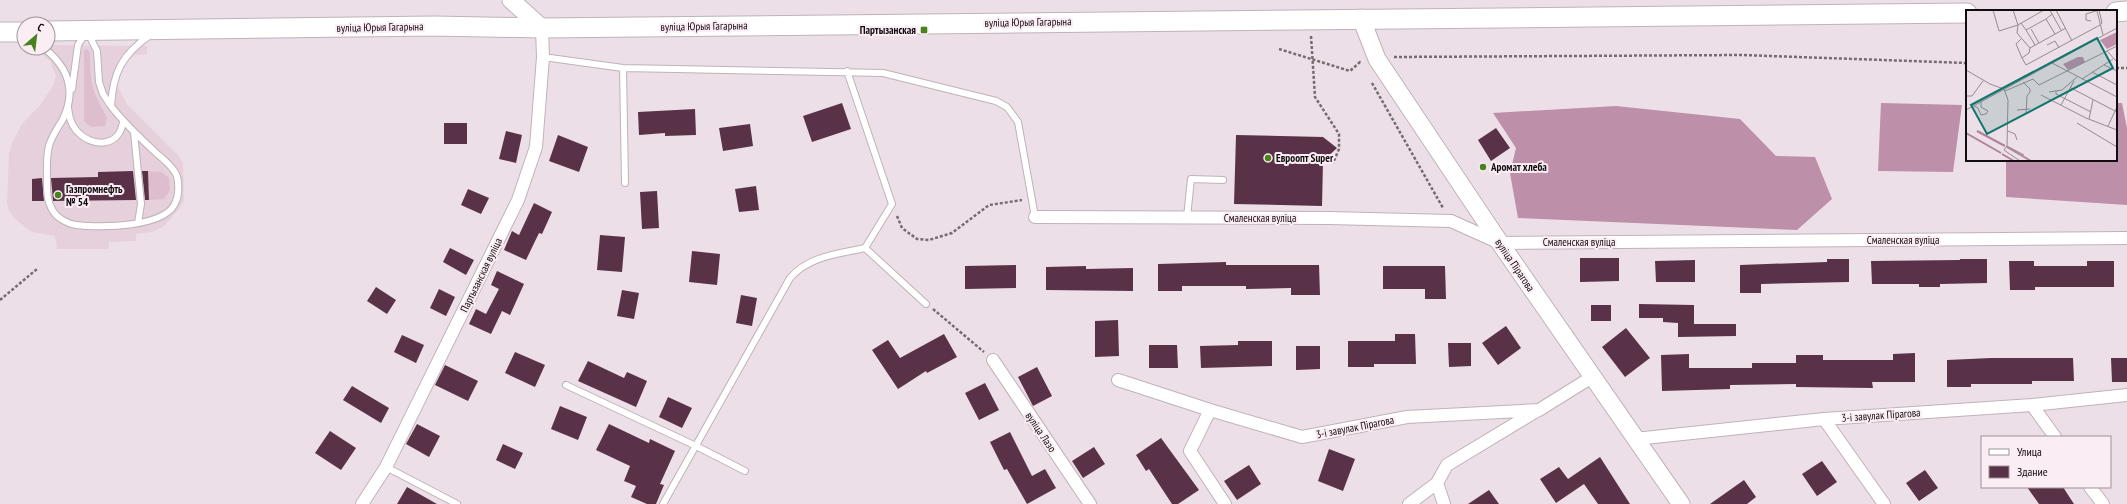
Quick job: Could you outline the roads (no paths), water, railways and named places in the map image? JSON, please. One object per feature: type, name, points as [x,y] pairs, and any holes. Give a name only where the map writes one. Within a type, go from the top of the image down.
[{"type":"main road","points":[[511,0],[542,28]]},
{"type":"main road","name":"вуліца Юрыя Гагарына","points":[[56,31],[434,26],[542,28],[1361,18],[1966,13]]},
{"type":"main road","name":"вуліца Пірагова","points":[[1361,18],[1377,60],[1500,243],[1681,504]]},
{"type":"street","name":"Партызанская вуліца","points":[[362,504],[386,467],[518,200],[536,147],[542,57],[542,28]]},
{"type":"street","name":"Смаленская вуліца","points":[[1036,217],[1451,221],[1500,243],[2127,238]]},
{"type":"street","name":"вуліца Лазо","points":[[993,360],[1090,504]]},
{"type":"street","name":"3-і завулак Пірагова","points":[[1118,380],[1210,410],[1302,437],[1407,417],[1539,410],[1592,377]]},
{"type":"street","name":"3-і завулак Пірагова","points":[[1635,438],[1824,419],[2032,405],[2127,395]]},
{"type":"street","points":[[2032,405],[2054,436]]},
{"type":"street","points":[[1210,410],[1190,451],[1225,504]]},
{"type":"street","points":[[1409,504],[1437,483],[1447,465],[1539,410]]},
{"type":"street","points":[[1824,419],[1884,504]]},
{"type":"street","points":[[1437,483],[1444,504]]},
{"type":"street","points":[[2091,488],[2103,504]]},
{"type":"lane","points":[[111,106],[115,74],[124,59],[137,44],[157,30]]},
{"type":"lane","points":[[87,31],[98,50],[99,82],[103,94],[123,122],[170,166],[176,174],[178,184],[177,200],[172,209],[151,221],[138,223],[75,225],[62,219],[53,212],[47,197],[49,146],[54,132],[68,107],[75,55],[78,45],[87,31]]},
{"type":"lane","points":[[52,56],[63,67],[71,92]]},
{"type":"lane","points":[[542,57],[623,68],[883,73],[996,101],[1007,107],[1018,122],[1036,217]]},
{"type":"lane","points":[[623,68],[625,183]]},
{"type":"lane","points":[[663,504],[790,278],[798,268],[812,260],[865,248],[892,204],[847,72]]},
{"type":"lane","points":[[68,107],[70,120],[76,130],[89,140],[110,142],[117,138],[121,132],[123,122]]},
{"type":"lane","points":[[134,132],[139,178],[140,204],[138,223]]},
{"type":"lane","points":[[1187,218],[1191,179],[1223,180]]},
{"type":"lane","points":[[865,248],[926,304]]},
{"type":"lane","points":[[566,385],[696,446],[745,471]]},
{"type":"lane","points":[[386,467],[457,504]]},
{"type":"place","name":"Партызанская","points":[[924,30]]},
{"type":"place","name":"Евроопт Super","points":[[1268,158]]},
{"type":"place","name":"Аромат хлеба","points":[[1483,167]]},
{"type":"place","name":"Газпромнефть № 54","points":[[58,195]]}]
